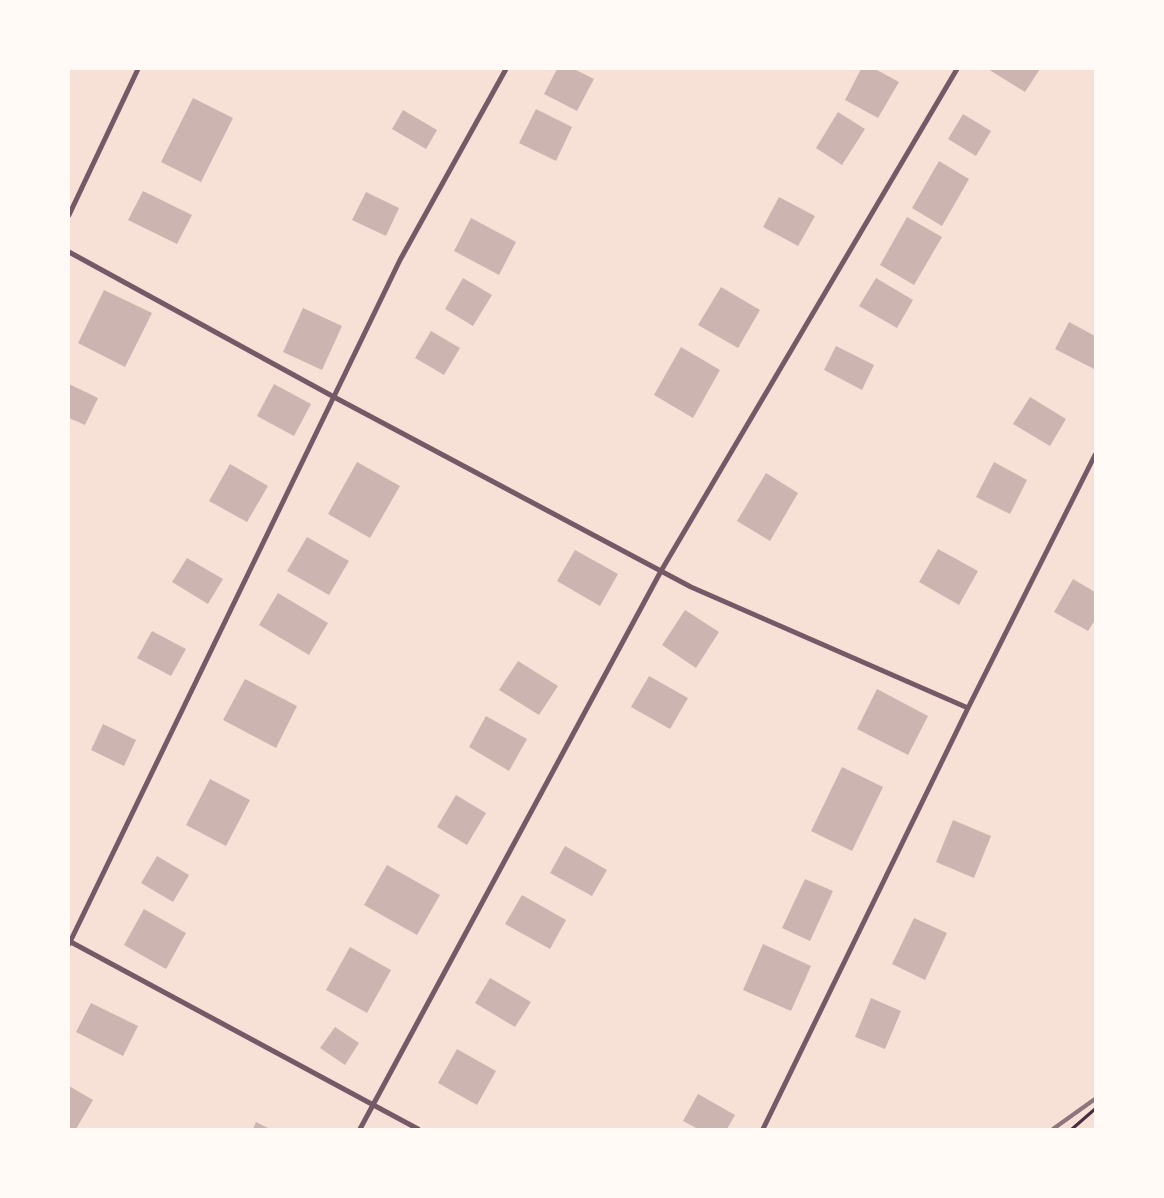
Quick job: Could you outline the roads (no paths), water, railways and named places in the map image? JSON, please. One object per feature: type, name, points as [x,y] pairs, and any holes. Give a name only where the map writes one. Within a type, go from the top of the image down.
[{"type":"street","points":[[69,215],[138,69]]},
{"type":"street","points":[[418,1129],[69,942],[400,260],[506,69]]},
{"type":"street","points":[[360,1129],[662,572],[957,69]]},
{"type":"street","points":[[69,252],[334,397],[691,587],[968,708]]},
{"type":"street","points":[[763,1129],[968,708],[1095,455]]},
{"type":"railway","points":[[1053,1129],[1095,1099]]}]
